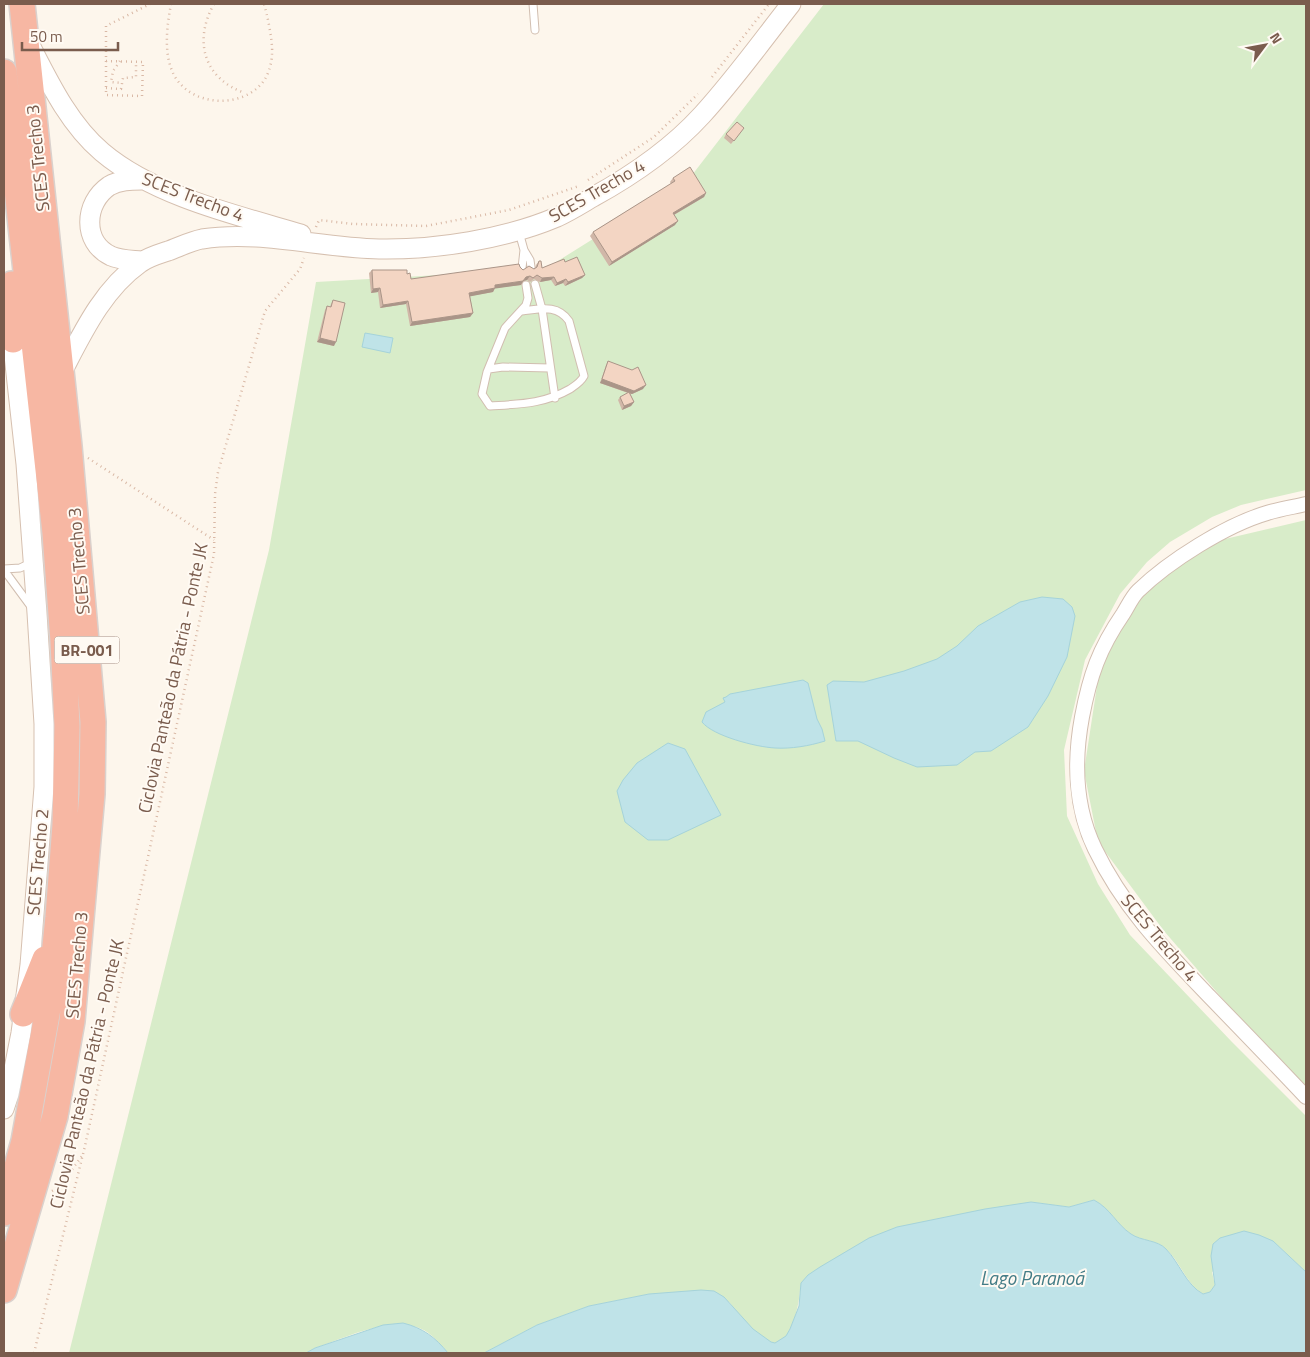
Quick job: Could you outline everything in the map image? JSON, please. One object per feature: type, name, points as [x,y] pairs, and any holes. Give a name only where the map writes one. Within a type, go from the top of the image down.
[{"type":"highway","name":"SCES Trecho 3","points":[[4,1290],[55,1116],[72,1021],[92,794],[93,722],[70,446],[22,4]]},
{"type":"highway","name":"SCES Trecho 3","points":[[4,72],[54,533],[50,628],[67,726],[67,792],[57,931],[49,1003],[24,1141],[4,1213]]},
{"type":"highway","points":[[13,340],[11,257],[17,200]]},
{"type":"highway","points":[[23,1014],[57,931]]},
{"type":"street","name":"SCES Trecho 4","points":[[26,37],[53,89],[76,124],[101,152],[142,180],[219,210],[336,245],[378,249],[410,248],[487,238],[519,230],[556,217],[641,168],[678,139],[724,90],[791,4]]},
{"type":"street","points":[[142,180],[128,180],[110,185],[97,198],[89,219],[92,234],[98,247],[111,256],[142,261]]},
{"type":"street","name":"SCES Trecho 4","points":[[61,374],[105,296],[142,261],[199,240],[235,236],[312,232],[336,245]]},
{"type":"street","name":"SCES Trecho 2","points":[[4,284],[13,340],[26,464],[33,562],[50,628],[44,724],[44,787],[30,965],[9,1094],[4,1109]]},
{"type":"street","name":"SCES Trecho 4","points":[[1306,504],[1266,513],[1235,526],[1177,560],[1138,592],[1107,638],[1094,665],[1080,728],[1077,777],[1078,794],[1091,841],[1124,900],[1157,942],[1306,1097]]},
{"type":"lane","points":[[533,4],[535,30]]},
{"type":"lane","points":[[519,230],[531,267]]},
{"type":"lane","points":[[522,268],[524,250]]},
{"type":"lane","points":[[535,284],[542,309],[555,398]]},
{"type":"lane","points":[[522,311],[542,309],[559,311],[564,314],[569,321],[584,372],[582,380],[555,398],[536,403],[490,406],[482,394],[489,369],[505,328],[526,305],[528,298],[526,285]]},
{"type":"lane","points":[[489,369],[503,367],[550,368]]},
{"type":"lane","points":[[33,562],[20,568],[4,570],[24,599],[50,628]]},
{"type":"path","points":[[106,60],[143,62],[142,96],[106,95],[106,60],[106,26],[150,4]]},
{"type":"path","points":[[171,4],[168,23],[169,62],[174,76],[181,85],[198,97],[225,102],[255,90],[264,81],[270,68],[272,52],[264,4]]},
{"type":"path","points":[[214,4],[205,26],[204,40],[207,60],[216,76],[226,85],[246,94]]},
{"type":"path","points":[[709,82],[769,4]]},
{"type":"path","points":[[120,61],[113,71],[111,82],[122,83]]},
{"type":"path","points":[[106,88],[121,89],[123,78],[136,77],[136,62]]},
{"type":"path","points":[[312,232],[319,220],[353,224],[426,226],[509,210],[580,185],[654,137],[703,89]]},
{"type":"path","name":"Ciclovia Panteão da Pátria - Ponte JK","points":[[34,1353],[82,1154],[214,554],[214,494],[218,472],[265,311],[300,269],[312,232]]},
{"type":"path","points":[[70,446],[214,540]]},
{"type":"path","points":[[31,1203],[59,1187],[82,1154]]},
{"type":"green space","points":[[824,4],[1306,4],[1306,490],[1241,505],[1212,517],[1170,542],[1147,562],[1120,594],[1085,660],[1064,750],[1067,816],[1098,884],[1130,935],[1306,1116],[1306,1272],[1273,1241],[1212,1272],[1215,1285],[1210,1292],[1203,1294],[1192,1284],[1171,1254],[1163,1246],[1131,1234],[1105,1208],[1094,1200],[1069,1207],[1031,1202],[800,1289],[793,1322],[789,1331],[779,1343],[767,1341],[749,1325],[729,1302],[649,1294],[589,1306],[537,1325],[484,1353],[448,1353],[432,1336],[420,1328],[406,1325],[391,1325],[359,1332],[306,1353],[69,1353],[269,550],[316,282],[545,269],[689,179]]},
{"type":"green space","points":[[1306,520],[1306,1095],[1164,931],[1098,842],[1084,771],[1099,673],[1138,593],[1208,543]]},
{"type":"water","points":[[365,333],[393,338],[390,353],[362,347]]},
{"type":"water","points":[[1042,597],[1063,599],[1072,607],[1075,616],[1067,657],[1048,696],[1028,727],[991,751],[975,752],[957,765],[917,767],[858,741],[836,741],[827,685],[833,681],[864,682],[904,671],[937,659],[957,646],[978,626],[1020,602]]},
{"type":"water","points":[[803,680],[808,683],[825,741],[794,748],[767,747],[725,736],[715,732],[702,722],[706,712],[725,702],[723,698],[730,694]]},
{"type":"water","points":[[668,743],[685,749],[721,815],[668,840],[648,840],[625,822],[617,791],[623,780],[637,763]]},
{"type":"water","name":"Lago Paranoá","points":[[1094,1200],[1105,1208],[1131,1234],[1163,1246],[1171,1254],[1192,1285],[1203,1294],[1210,1292],[1215,1285],[1211,1256],[1213,1244],[1220,1238],[1244,1231],[1273,1241],[1306,1272],[1306,1353],[484,1353],[537,1325],[589,1306],[649,1294],[701,1290],[714,1291],[724,1297],[753,1329],[775,1343],[786,1336],[790,1329],[799,1306],[801,1283],[808,1275],[869,1238],[897,1227],[985,1209],[1031,1202],[1069,1207]]},
{"type":"water","points":[[403,1323],[428,1334],[448,1353],[306,1353],[315,1348],[383,1325]]},
{"type":"building","points":[[737,122],[744,128],[734,141],[726,134]]},
{"type":"building","points":[[690,167],[706,193],[673,213],[678,221],[612,262],[593,232],[675,181],[673,178]]},
{"type":"building","points":[[577,257],[585,275],[568,282],[566,279],[557,283],[554,277],[542,278],[537,275],[533,278],[530,276],[526,277],[523,281],[495,285],[495,288],[469,293],[473,313],[412,322],[408,301],[383,305],[380,288],[373,289],[372,270],[407,270],[407,274],[410,273],[411,279],[519,264],[523,270],[529,266],[534,269],[539,261],[541,261],[542,268],[564,259],[565,262]]},
{"type":"building","points":[[333,300],[345,303],[336,342],[320,338],[327,306],[331,307]]},
{"type":"building","points":[[608,361],[632,370],[638,367],[646,385],[634,391],[602,379]]},
{"type":"building","points":[[629,392],[634,402],[624,406],[620,397]]}]
